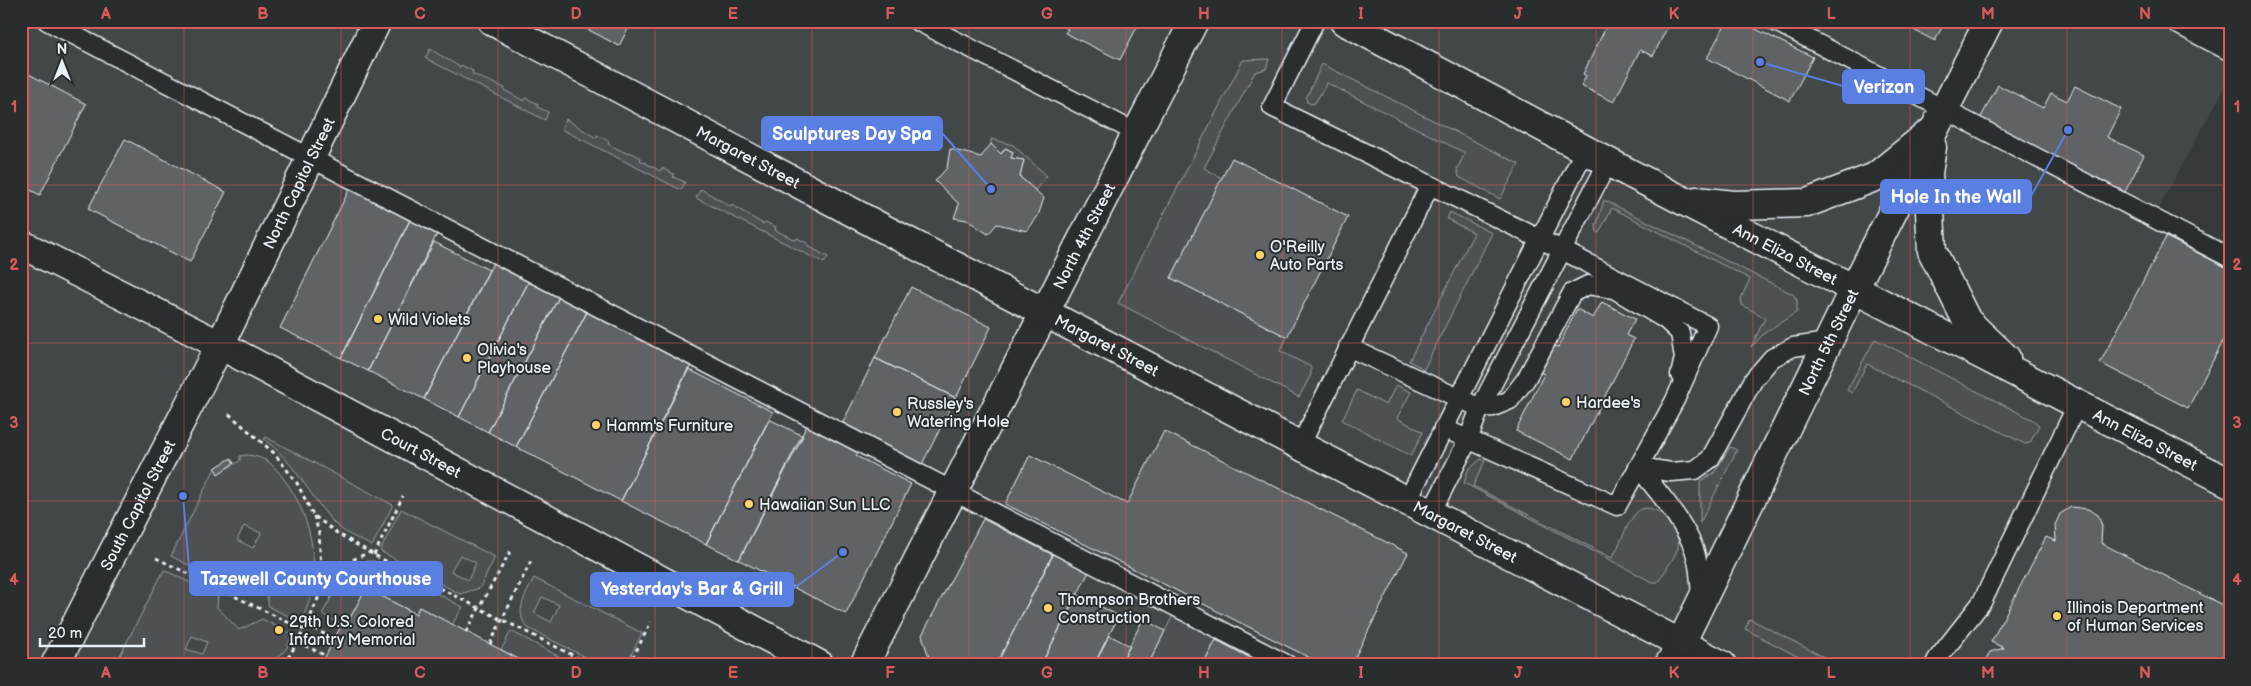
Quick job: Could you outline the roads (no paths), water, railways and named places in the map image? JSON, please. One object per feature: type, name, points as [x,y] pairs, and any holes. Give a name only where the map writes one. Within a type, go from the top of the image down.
[{"type":"main road","name":"North Capitol Street","points":[[220,345],[376,21]]},
{"type":"main road","name":"Margaret Street","points":[[492,21],[1046,313],[1431,513],[1675,654],[1722,665]]},
{"type":"main road","name":"North 4th Street","points":[[864,665],[1194,21]]},
{"type":"main road","name":"Ann Eliza Street","points":[[1344,21],[1608,162],[2077,405],[2230,482]]},
{"type":"main road","name":"North 5th Street","points":[[1675,654],[1854,289],[1989,21]]},
{"type":"main road","points":[[2182,21],[2230,46]]},
{"type":"main road","points":[[1682,199],[1734,205],[1807,203],[1874,177],[1939,119]]},
{"type":"main road","points":[[1939,119],[1928,173],[1932,251],[1967,321],[2029,380]]},
{"type":"main road","name":"Court Street","points":[[21,244],[220,345],[820,665]]},
{"type":"main road","name":"South Capitol Street","points":[[55,665],[220,345]]},
{"type":"lane","points":[[47,21],[1288,665]]},
{"type":"lane","points":[[917,21],[1137,133]]},
{"type":"lane","points":[[1315,21],[1272,107],[1562,250],[1708,326],[1675,400],[1617,506],[1443,428]]},
{"type":"lane","points":[[1774,21],[1939,119],[2230,258]]},
{"type":"lane","points":[[1406,500],[1538,238],[1585,150]]},
{"type":"lane","points":[[1431,513],[1468,440],[1480,408],[1608,162]]},
{"type":"lane","points":[[1300,446],[1430,185]]},
{"type":"lane","points":[[1348,347],[1480,408],[1493,407],[1510,400],[1526,379],[1572,293],[1588,285],[1614,289],[1666,320],[1680,333],[1684,358],[1675,400]]},
{"type":"lane","points":[[1638,467],[1670,472],[1695,470],[1710,459],[1754,379],[1772,358],[1793,347],[1828,342]]},
{"type":"lane","points":[[1934,665],[1982,602],[2077,405]]},
{"type":"lane","points":[[1638,467],[1655,487],[1693,545],[1700,578],[1701,602]]},
{"type":"place","name":"Verizon","points":[[1760,62]]},
{"type":"place","name":"Hole In the Wall","points":[[2068,130]]},
{"type":"place","name":"Sculptures Day Spa","points":[[991,189]]},
{"type":"place","name":"O'Reilly Auto Parts","points":[[1260,255]]},
{"type":"place","name":"Wild Violets","points":[[378,319]]},
{"type":"place","name":"Olivia's Playhouse","points":[[467,358]]},
{"type":"place","name":"Hardee's","points":[[1566,402]]},
{"type":"place","name":"Russley's Watering Hole","points":[[897,412]]},
{"type":"place","name":"Hamm's Furniture","points":[[596,425]]},
{"type":"place","name":"Tazewell County Courthouse","points":[[183,496]]},
{"type":"place","name":"Hawaiian Sun LLC","points":[[749,504]]},
{"type":"place","name":"Yesterday's Bar & Grill","points":[[843,552]]},
{"type":"place","name":"Thompson Brothers Construction","points":[[1048,608]]},
{"type":"place","name":"Illinois Department of Human Services","points":[[2057,616]]},
{"type":"place","name":"29th U.S. Colored Infantry Memorial","points":[[279,630]]}]
